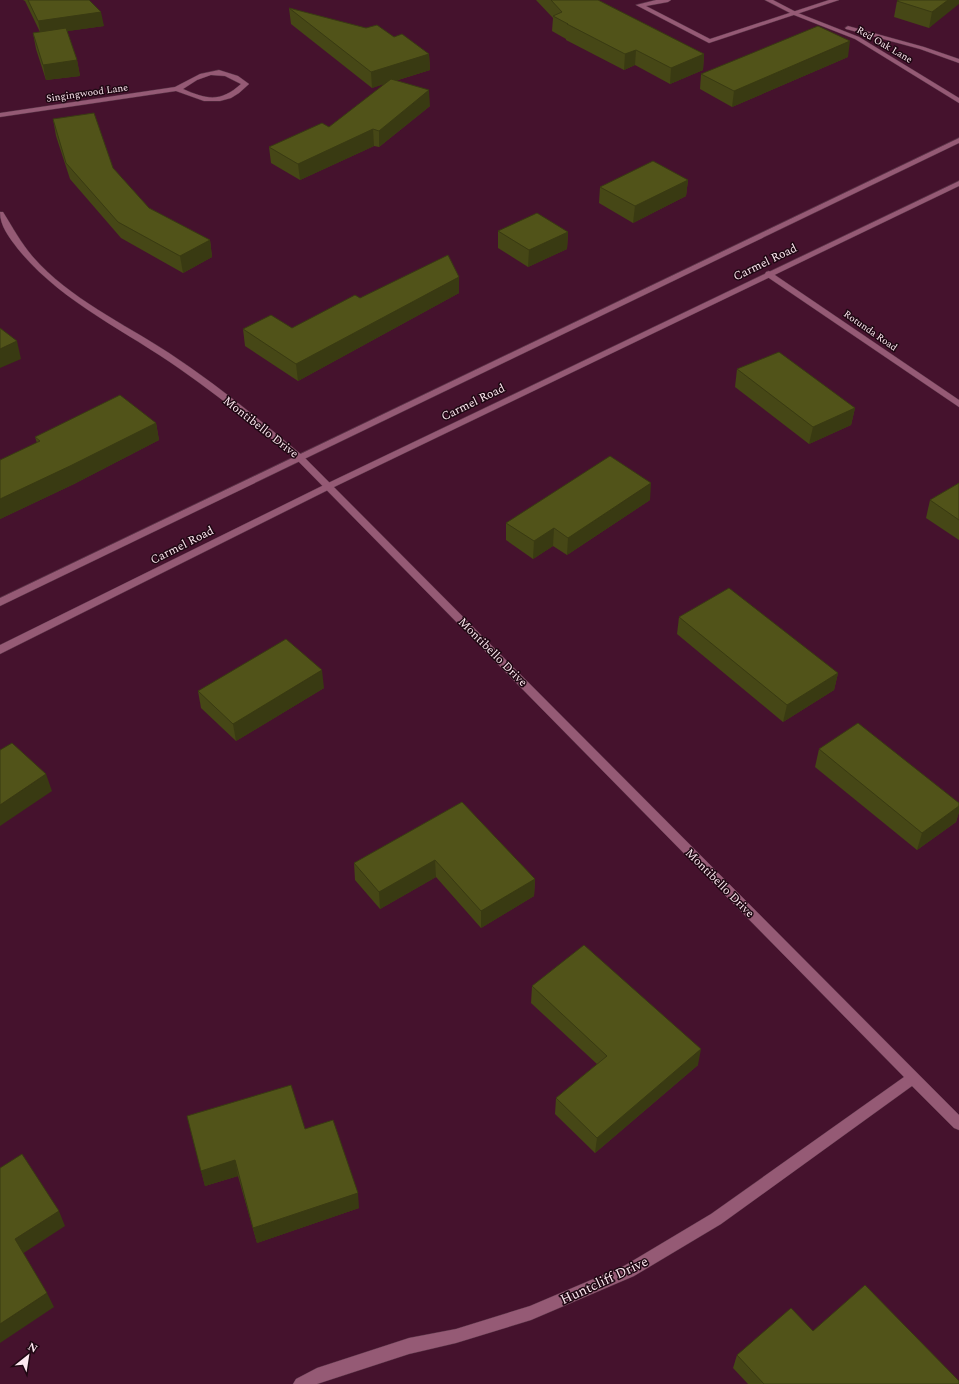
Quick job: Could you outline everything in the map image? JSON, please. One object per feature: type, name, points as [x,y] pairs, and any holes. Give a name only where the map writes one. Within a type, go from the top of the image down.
[{"type":"street","points":[[668,0],[639,5],[709,41],[836,0]]},
{"type":"street","name":"Red Oak Lane","points":[[768,0],[796,14],[857,38],[959,101]]},
{"type":"street","name":"Red Oak Lane","points":[[796,14],[922,48],[959,60]]},
{"type":"street","name":"Singingwood Lane","points":[[0,115],[178,89],[200,75],[215,72],[235,76],[244,84],[240,89],[223,100],[200,99],[178,89]]},
{"type":"street","name":"Carmel Road","points":[[0,602],[959,140]]},
{"type":"street","name":"Carmel Road","points":[[0,650],[329,486],[959,183]]},
{"type":"street","name":"Montibello Drive","points":[[0,214],[24,252],[52,279],[107,320],[172,360],[252,418],[300,458],[959,1124]]},
{"type":"street","name":"Rotunda Road","points":[[769,274],[959,404]]},
{"type":"street","name":"Huntcliff Drive","points":[[301,1384],[317,1376],[409,1346],[456,1336],[531,1313],[629,1271],[716,1219],[913,1078]]},
{"type":"building","points":[[28,0],[89,0],[101,12],[38,21]]},
{"type":"building","points":[[551,0],[598,0],[704,54],[671,68],[636,50],[625,54],[553,16],[562,12]]},
{"type":"building","points":[[948,0],[932,12],[897,1]]},
{"type":"building","points":[[289,8],[366,28],[377,25],[394,37],[402,34],[429,54],[371,72]]},
{"type":"building","points":[[818,26],[850,41],[734,91],[701,74]]},
{"type":"building","points":[[66,28],[77,60],[43,65],[33,33]]},
{"type":"building","points":[[391,79],[429,90],[379,131],[373,129],[298,164],[269,147],[322,123],[329,127]]},
{"type":"building","points":[[94,113],[113,168],[149,208],[210,240],[180,256],[118,222],[66,163],[53,119]]},
{"type":"building","points":[[653,161],[688,180],[635,206],[600,187]]},
{"type":"building","points":[[537,213],[568,232],[529,250],[498,231]]},
{"type":"building","points":[[448,255],[459,277],[296,364],[243,329],[271,315],[292,328],[355,295],[360,298]]},
{"type":"building","points":[[0,328],[17,341],[0,349]]},
{"type":"building","points":[[779,352],[855,408],[813,427],[737,369]]},
{"type":"building","points":[[120,395],[156,423],[0,499],[0,460],[40,441],[35,437]]},
{"type":"building","points":[[610,456],[651,483],[568,538],[554,528],[534,541],[506,523]]},
{"type":"building","points":[[959,483],[959,520],[930,500]]},
{"type":"building","points":[[729,588],[838,673],[787,705],[679,617]]},
{"type":"building","points":[[286,639],[322,670],[233,724],[198,691]]},
{"type":"building","points":[[858,723],[959,803],[959,806],[922,833],[819,749]]},
{"type":"building","points":[[12,743],[46,774],[0,805],[0,750]]},
{"type":"building","points":[[462,802],[535,879],[481,911],[435,860],[379,892],[354,863]]},
{"type":"building","points":[[584,945],[701,1049],[597,1138],[556,1098],[607,1056],[532,986]]},
{"type":"building","points":[[291,1085],[305,1129],[333,1120],[358,1193],[253,1228],[235,1160],[201,1171],[187,1116]]},
{"type":"building","points":[[22,1154],[59,1211],[15,1239],[47,1293],[0,1324],[0,1168]]},
{"type":"building","points":[[865,1285],[959,1381],[959,1384],[764,1384],[737,1355],[791,1308],[813,1331]]}]
